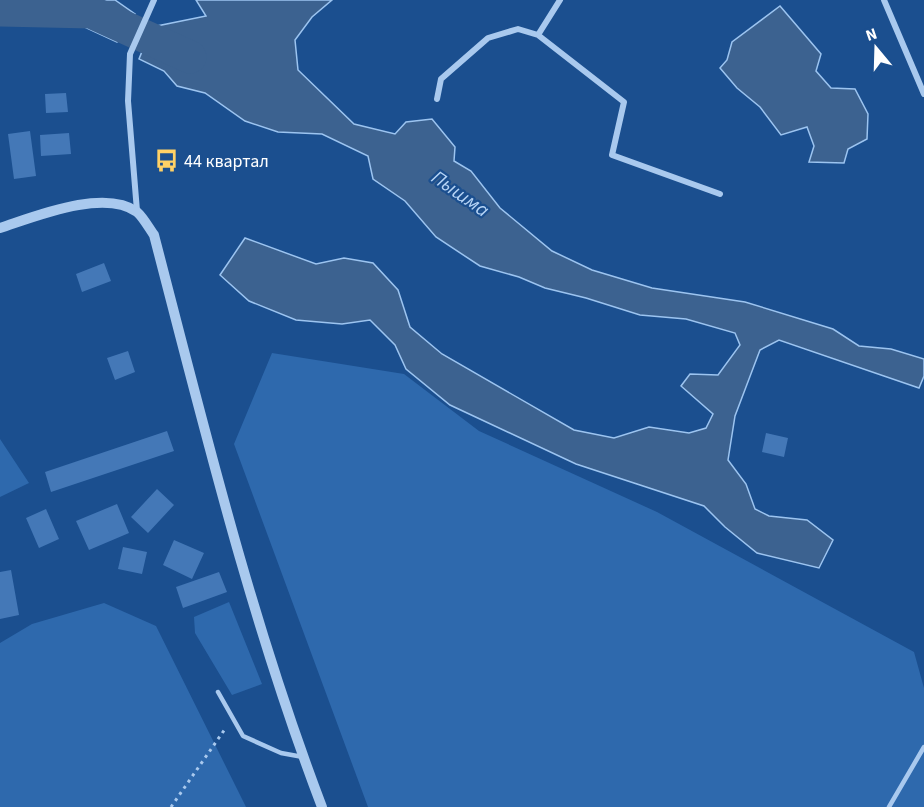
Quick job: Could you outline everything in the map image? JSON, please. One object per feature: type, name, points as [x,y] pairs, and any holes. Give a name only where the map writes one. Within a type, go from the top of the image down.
[{"type":"street","points":[[136,212],[128,101],[130,54],[154,0]]},
{"type":"street","points":[[538,35],[560,0]]},
{"type":"street","points":[[884,0],[921,77],[924,94]]},
{"type":"street","points":[[437,99],[441,79],[488,38],[518,29],[538,35],[624,102],[612,155],[720,194]]},
{"type":"street","points":[[0,228],[63,207],[107,202],[136,212],[154,235],[237,547],[303,757],[322,807]]},
{"type":"lane","points":[[218,692],[243,736],[281,753],[303,757]]},
{"type":"lane","points":[[889,807],[924,747]]},
{"type":"path","points":[[171,807],[225,728],[243,736]]},
{"type":"shaded area","points":[[272,353],[404,374],[479,431],[657,512],[914,652],[924,688],[924,807],[368,807],[234,444]]},
{"type":"shaded area","points":[[0,439],[29,483],[0,497]]},
{"type":"shaded area","points":[[229,602],[262,684],[232,695],[195,633],[194,617]]},
{"type":"shaded area","points":[[104,603],[156,626],[246,807],[0,807],[0,643],[32,624]]},
{"type":"water","points":[[0,0],[115,0],[135,14],[117,42],[63,17],[0,24]]},
{"type":"water","points":[[196,0],[332,0],[312,17],[295,40],[298,70],[354,124],[395,134],[406,122],[432,119],[455,147],[454,161],[471,171],[500,208],[552,251],[592,270],[652,288],[745,302],[833,329],[859,346],[891,349],[924,359],[924,376],[919,388],[779,340],[760,350],[735,416],[728,460],[746,484],[755,509],[769,516],[807,520],[833,540],[819,568],[757,553],[704,506],[576,464],[450,405],[406,369],[395,345],[370,320],[342,324],[296,320],[249,301],[220,275],[245,238],[316,264],[344,258],[373,263],[398,290],[410,327],[442,354],[574,430],[614,438],[649,427],[689,433],[706,428],[713,414],[681,386],[690,374],[718,375],[740,345],[735,333],[686,319],[640,315],[545,288],[519,277],[480,266],[436,237],[405,201],[373,179],[368,156],[322,134],[278,132],[245,121],[205,93],[177,86],[164,71],[139,59],[152,27],[206,16]]},
{"type":"water","points":[[780,6],[821,54],[816,71],[831,88],[855,89],[868,114],[867,139],[848,149],[844,163],[809,162],[814,146],[807,127],[781,135],[760,107],[737,88],[720,68],[727,60],[732,42]]},
{"type":"building","points":[[66,93],[68,112],[46,113],[45,94]]},
{"type":"building","points":[[30,131],[36,176],[14,179],[8,134]]},
{"type":"building","points":[[69,133],[71,154],[41,156],[40,135]]},
{"type":"building","points":[[104,263],[111,281],[82,292],[76,274]]},
{"type":"building","points":[[128,351],[135,372],[115,380],[107,358]]},
{"type":"building","points":[[167,431],[174,451],[51,492],[45,472]]},
{"type":"building","points":[[766,433],[788,438],[784,457],[762,452]]},
{"type":"building","points":[[157,489],[174,505],[148,533],[131,517]]},
{"type":"building","points":[[117,504],[129,533],[89,550],[76,521]]},
{"type":"building","points":[[46,509],[59,539],[39,548],[26,518]]},
{"type":"building","points":[[174,540],[204,553],[192,579],[163,565]]},
{"type":"building","points":[[123,547],[147,552],[142,574],[118,569]]},
{"type":"building","points":[[11,570],[19,615],[0,619],[0,572]]},
{"type":"building","points":[[219,572],[227,592],[183,608],[176,587]]},
{"type":"waterway","name":"Пышма","points":[[0,10],[91,12],[190,57]]},
{"type":"place","name":"44 квартал","points":[[166,161]]}]
